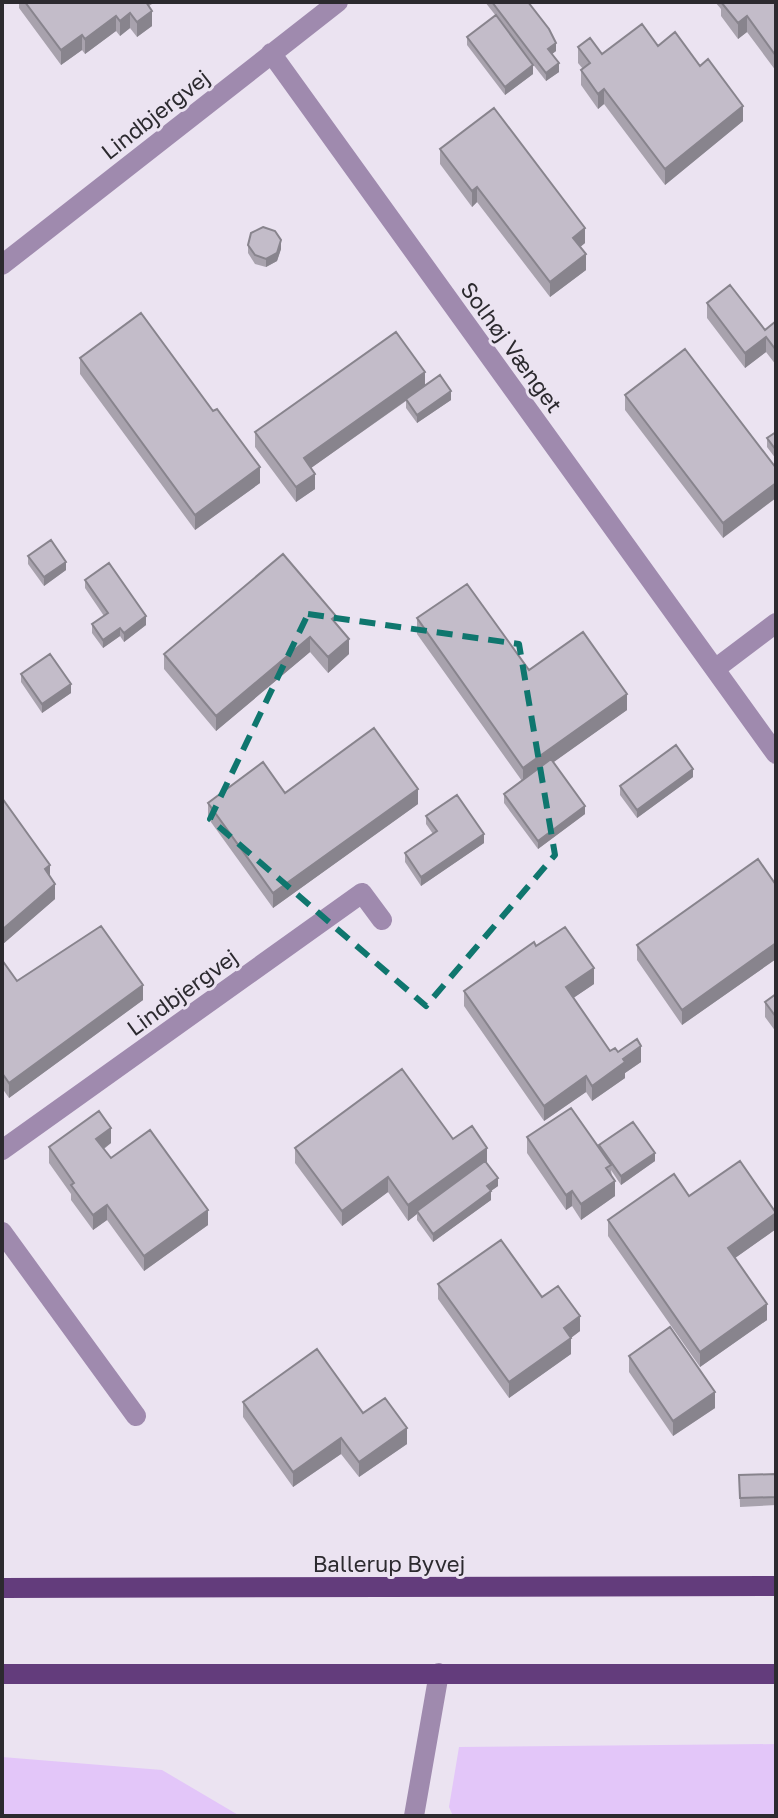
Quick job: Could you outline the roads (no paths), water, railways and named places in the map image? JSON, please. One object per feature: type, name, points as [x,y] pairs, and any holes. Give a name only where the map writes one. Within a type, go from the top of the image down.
[{"type":"main road","name":"Ballerup Byvej","points":[[2,1588],[776,1586]]},
{"type":"main road","points":[[2,1674],[776,1674]]},
{"type":"street","name":"Lindbjergvej","points":[[2,265],[338,2]]},
{"type":"street","name":"Solhøj Vænget","points":[[271,53],[776,754]]},
{"type":"street","points":[[715,669],[776,623]]},
{"type":"street","name":"Lindbjergvej","points":[[2,1150],[362,893],[382,920]]},
{"type":"street","points":[[2,1232],[136,1416]]},
{"type":"street","points":[[409,1815],[439,1673]]}]
